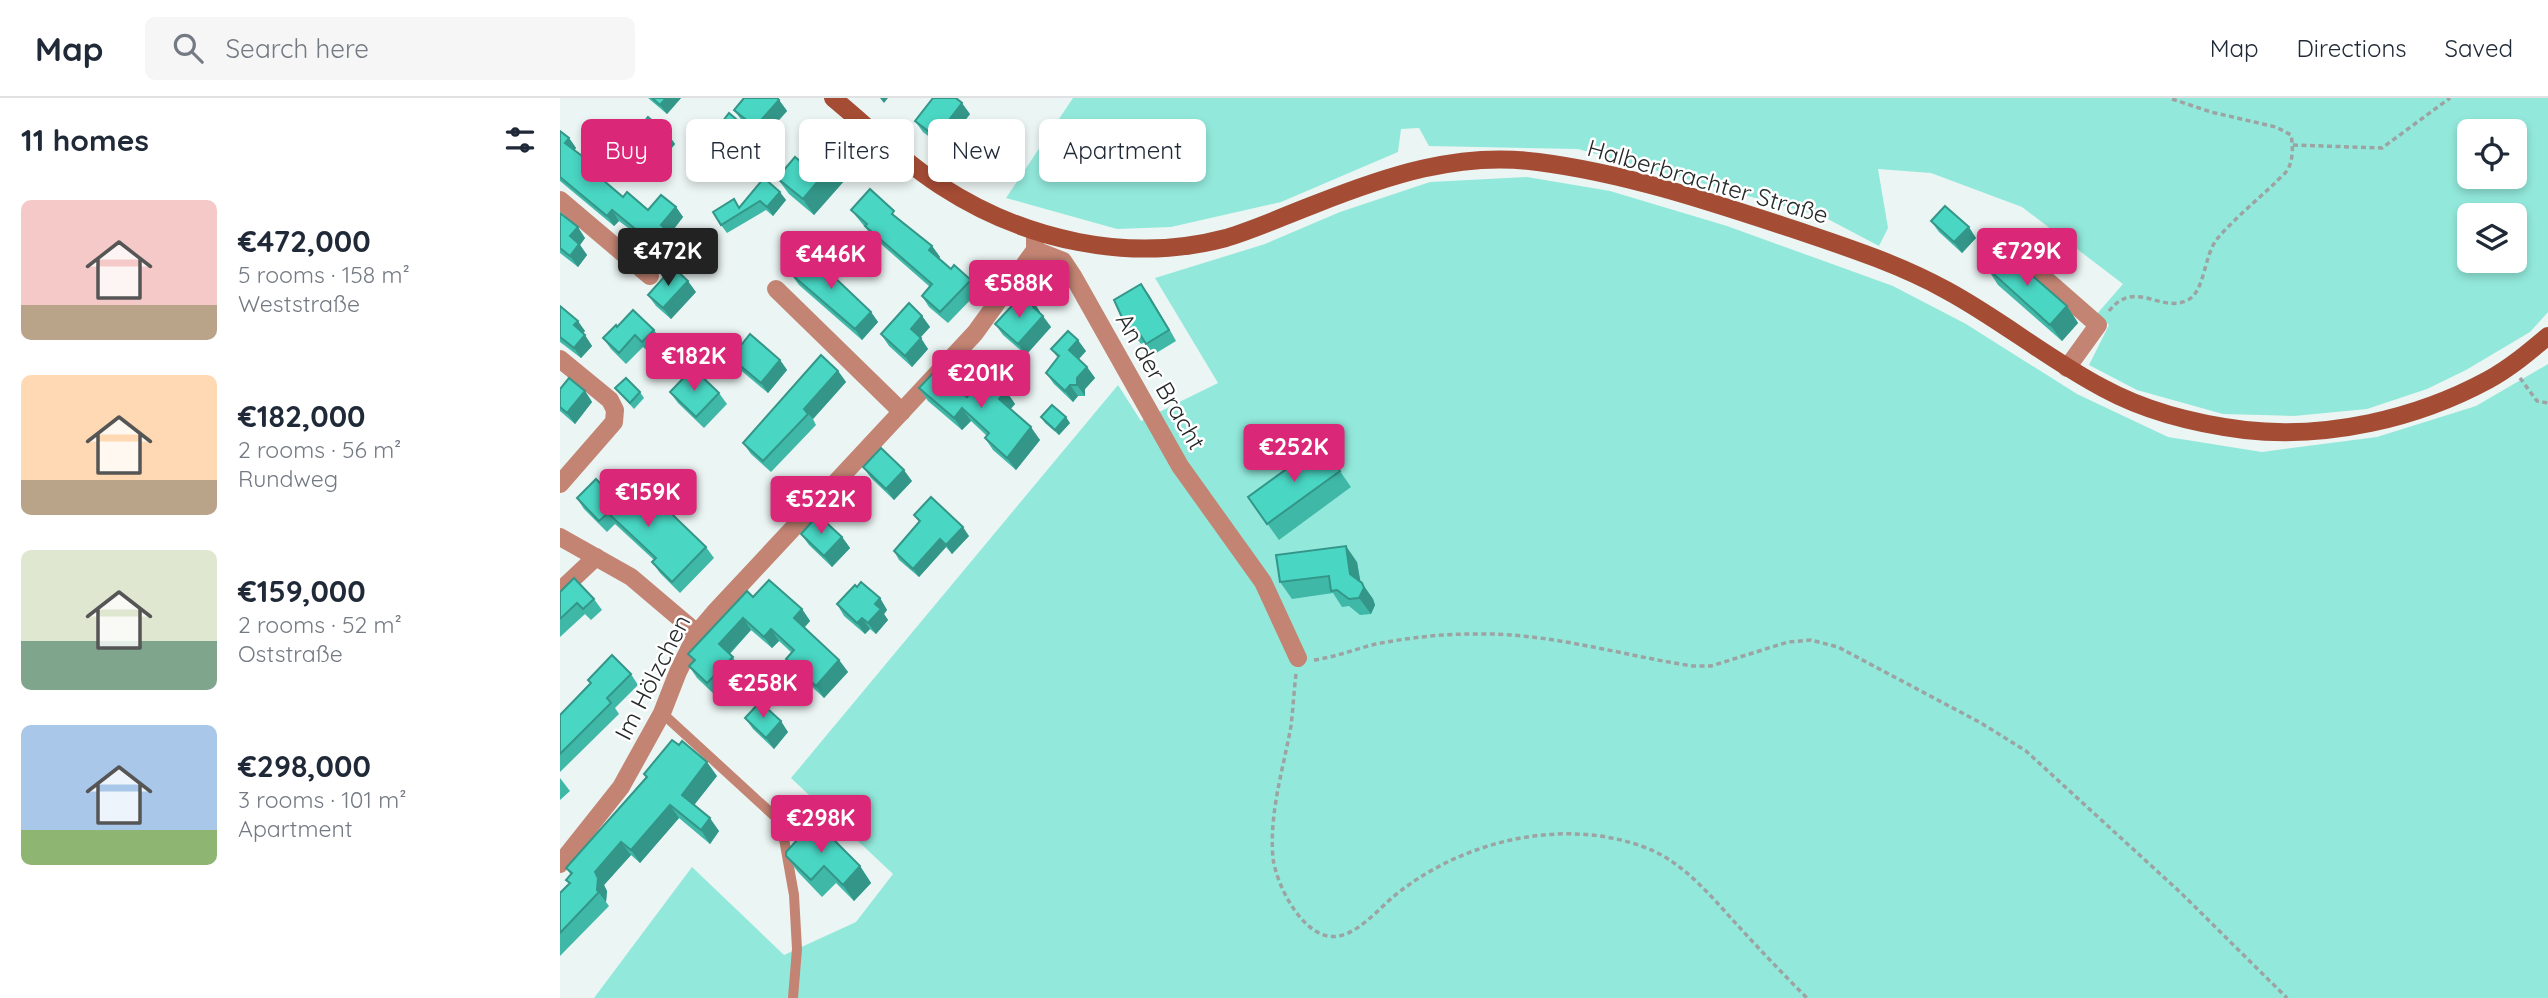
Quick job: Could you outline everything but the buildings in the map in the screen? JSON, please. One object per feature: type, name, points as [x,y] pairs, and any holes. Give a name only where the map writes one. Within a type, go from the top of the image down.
[{"type":"main road","name":"Halberbrachter Straße","points":[[833,98],[937,184],[1035,241],[1143,247],[1199,243],[1253,229],[1378,180],[1413,170],[1468,160],[1532,161],[1594,171],[1720,205],[1864,254],[1946,290],[2067,368],[2108,391],[2154,410],[2197,422],[2247,430],[2326,430],[2364,424],[2449,399],[2511,365],[2548,336]]},
{"type":"street","points":[[560,200],[650,276]]},
{"type":"street","points":[[2001,240],[2098,325],[2067,368]]},
{"type":"street","name":"Im Hölzchen","points":[[560,864],[621,787],[662,713],[697,633],[975,333],[1035,241]]},
{"type":"street","name":"An der Bracht","points":[[1035,241],[1063,261],[1073,276],[1180,466],[1263,582],[1298,658]]},
{"type":"street","points":[[776,289],[902,412]]},
{"type":"street","points":[[560,359],[610,400],[615,410],[614,422],[560,484]]},
{"type":"street","points":[[560,537],[631,577],[697,633]]},
{"type":"street","points":[[560,591],[596,557]]},
{"type":"lane","points":[[662,713],[781,822],[794,895],[797,949],[793,998]]},
{"type":"path","points":[[2098,325],[2114,305],[2133,295],[2179,304],[2191,299],[2197,292],[2216,240],[2289,168],[2293,145],[2291,135],[2276,127],[2211,112],[2169,98]]},
{"type":"path","points":[[2293,145],[2382,148],[2450,98]]},
{"type":"path","points":[[2511,365],[2537,401],[2548,403]]},
{"type":"path","points":[[1807,998],[1678,865],[1644,847],[1609,838],[1567,834],[1496,843],[1465,854],[1429,872],[1388,900],[1352,931],[1338,936],[1325,936],[1314,931],[1287,899],[1273,859],[1275,803],[1290,727],[1298,658],[1315,660],[1420,637],[1471,634],[1527,635],[1693,666],[1710,666],[1788,642],[1811,640],[1838,647],[1981,723],[2026,751],[2181,893],[2287,998]]},
{"type":"green space","points":[[1073,98],[2548,98],[2548,312],[2530,332],[2466,370],[2427,389],[2367,409],[2294,416],[2223,414],[2137,390],[2089,365],[2109,325],[2096,315],[2123,284],[2022,207],[1931,173],[1878,169],[1888,228],[1879,246],[1824,217],[1578,149],[1429,146],[1419,128],[1401,129],[1398,152],[1281,202],[1171,227],[1117,229],[1006,198],[1017,182],[1025,182],[1025,170],[1039,149],[1039,182],[1206,182],[1206,119],[1059,119]]},
{"type":"green space","points":[[1527,177],[1610,191],[1727,226],[1893,286],[1966,324],[2077,394],[2168,437],[2262,452],[2377,437],[2476,406],[2548,364],[2548,998],[594,998],[692,867],[784,955],[856,922],[893,874],[791,778],[1118,385],[1141,421],[1218,383],[1155,278],[1265,244],[1340,212],[1430,182]]}]
